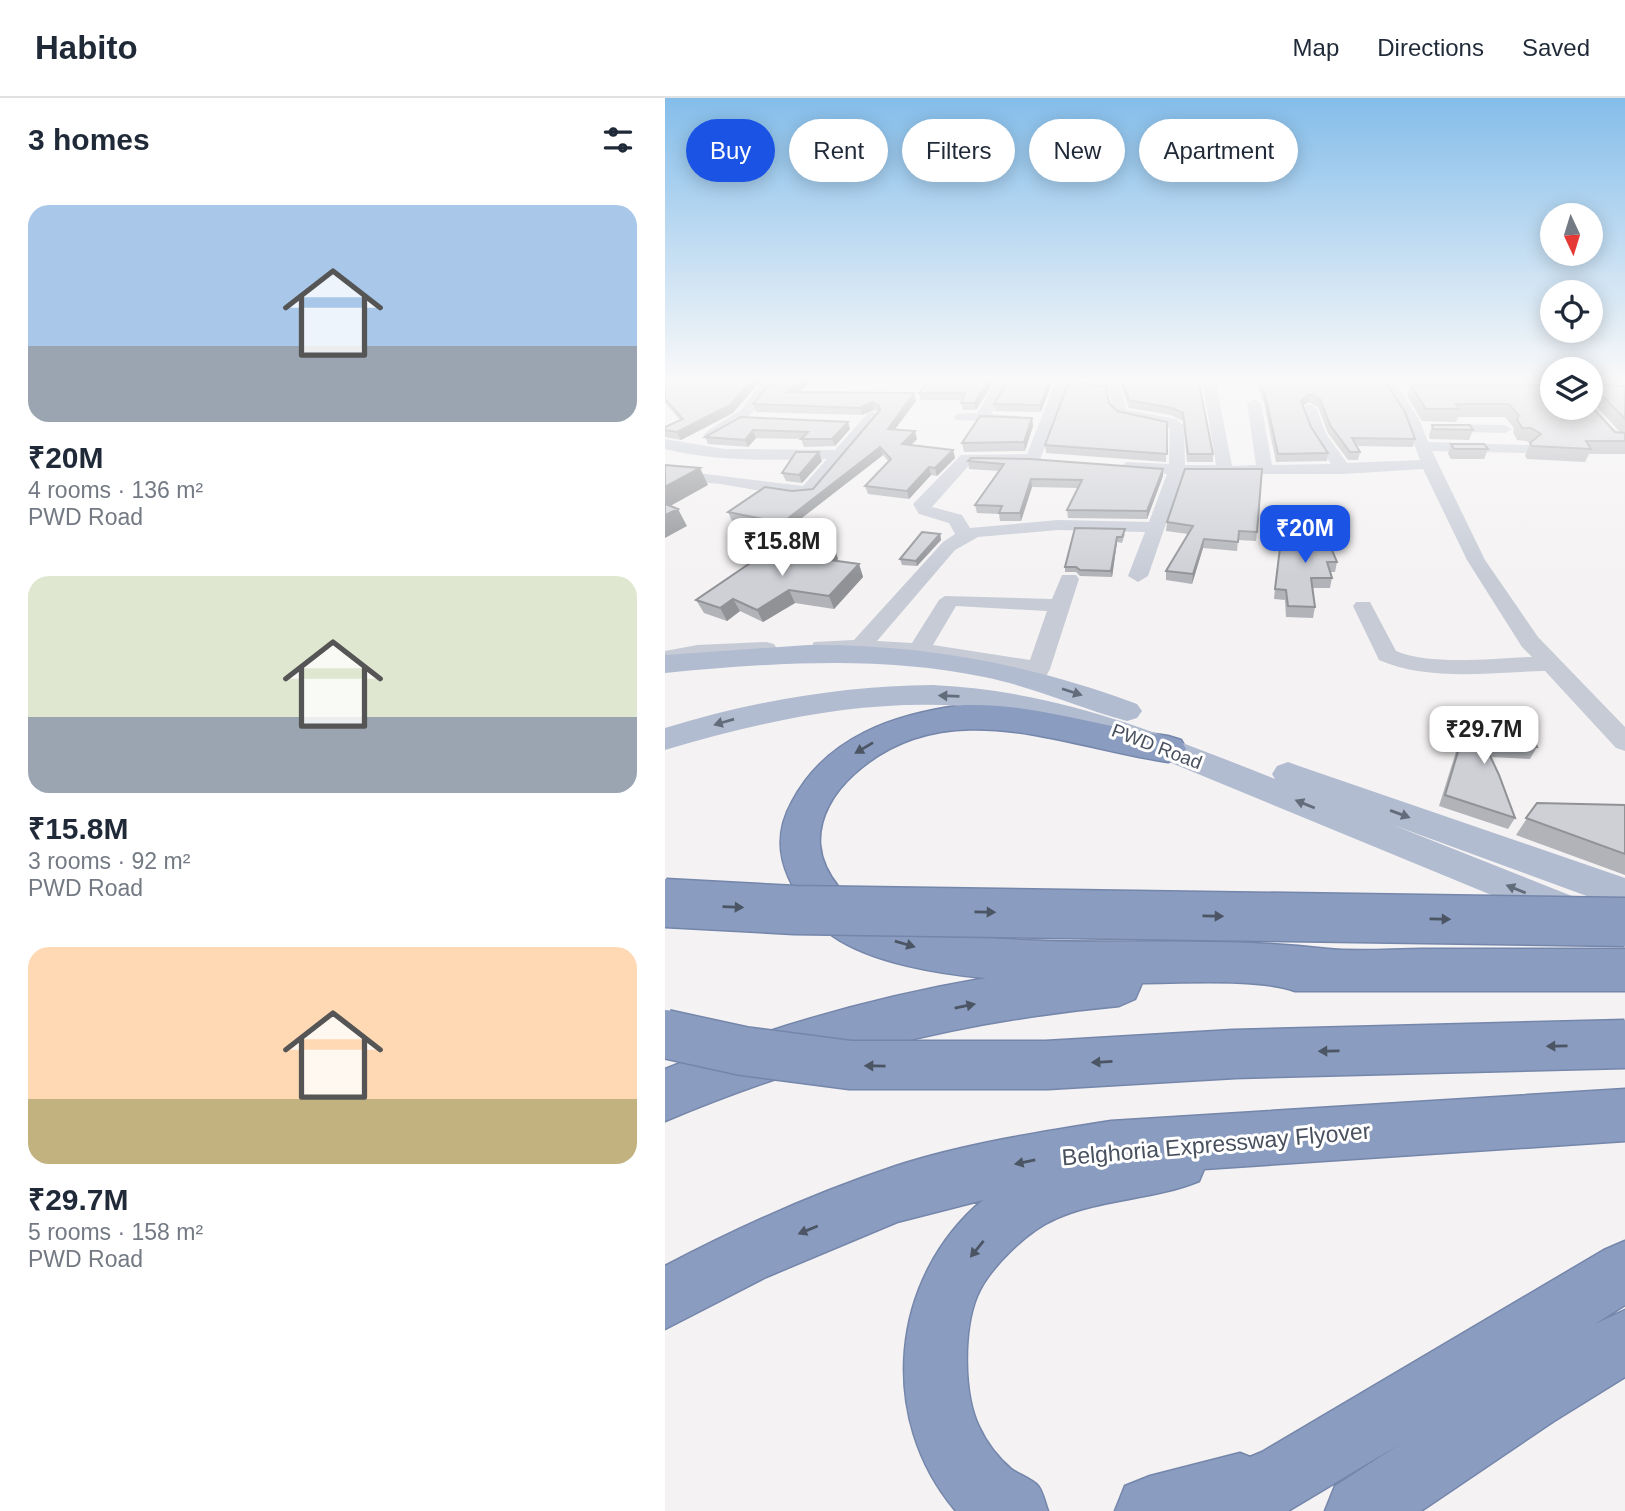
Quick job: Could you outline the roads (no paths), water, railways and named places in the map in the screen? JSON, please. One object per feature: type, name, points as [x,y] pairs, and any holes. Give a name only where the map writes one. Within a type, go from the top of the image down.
[{"type":"highway","points":[[1168,749],[1130,745],[1014,718],[948,719],[903,729],[855,753],[832,771],[821,784],[810,802],[800,834],[806,867],[814,888],[850,924],[883,938],[934,953],[1053,963],[1223,962],[1321,968],[1625,970]]},
{"type":"highway","points":[[665,904],[795,910],[1625,922]]},
{"type":"highway","points":[[665,1095],[792,1048],[909,1017],[1005,998],[1106,985],[1321,968]]},
{"type":"highway","points":[[665,1034],[743,1051],[876,1066],[1047,1065],[1234,1054],[1625,1044]]},
{"type":"highway","name":"Belghoria Expressway Flyover","points":[[665,1299],[745,1256],[897,1194],[1028,1161],[1111,1148],[1625,1115]]},
{"type":"highway","points":[[1013,1511],[982,1489],[963,1466],[940,1409],[935,1377],[936,1346],[941,1313],[951,1282],[996,1225],[1040,1196],[1088,1182],[1287,1138]]},
{"type":"highway","points":[[1213,1511],[1286,1476],[1625,1271]]},
{"type":"highway","points":[[1360,1511],[1531,1398],[1625,1341]]},
{"type":"highway","points":[[1150,1511],[1286,1476]]},
{"type":"main road","name":"PWD Road","points":[[665,664],[857,650],[1036,674],[1273,768],[1625,894]]},
{"type":"main road","name":"PWD Road","points":[[665,739],[789,706],[839,699],[929,695],[974,697],[1039,708],[1095,723],[1168,749],[1625,933]]},
{"type":"street","points":[[665,444],[682,449],[762,454],[843,453]]},
{"type":"street","points":[[665,457],[691,444]]},
{"type":"street","points":[[665,474],[721,479],[803,492],[813,488],[850,444]]},
{"type":"street","points":[[965,535],[956,519],[925,510],[922,504],[967,458],[1037,460],[1034,457],[1039,444]]},
{"type":"street","points":[[1138,576],[1177,470],[1177,444]]},
{"type":"street","points":[[1221,444],[1226,469]]},
{"type":"street","points":[[1261,444],[1265,470]]},
{"type":"street","points":[[1326,444],[1343,469]]},
{"type":"street","points":[[1421,444],[1476,559],[1530,642],[1625,742]]},
{"type":"street","points":[[1110,465],[1177,470],[1343,469],[1426,455],[1525,448]]},
{"type":"street","points":[[857,650],[949,546],[965,535],[1058,525],[1155,527]]},
{"type":"street","points":[[665,658],[697,652],[920,648],[982,657],[1036,674],[1069,579]]},
{"type":"street","points":[[920,648],[946,604],[952,600],[1061,606]]},
{"type":"street","points":[[1363,606],[1387,655],[1393,660],[1422,664],[1552,664]]}]
